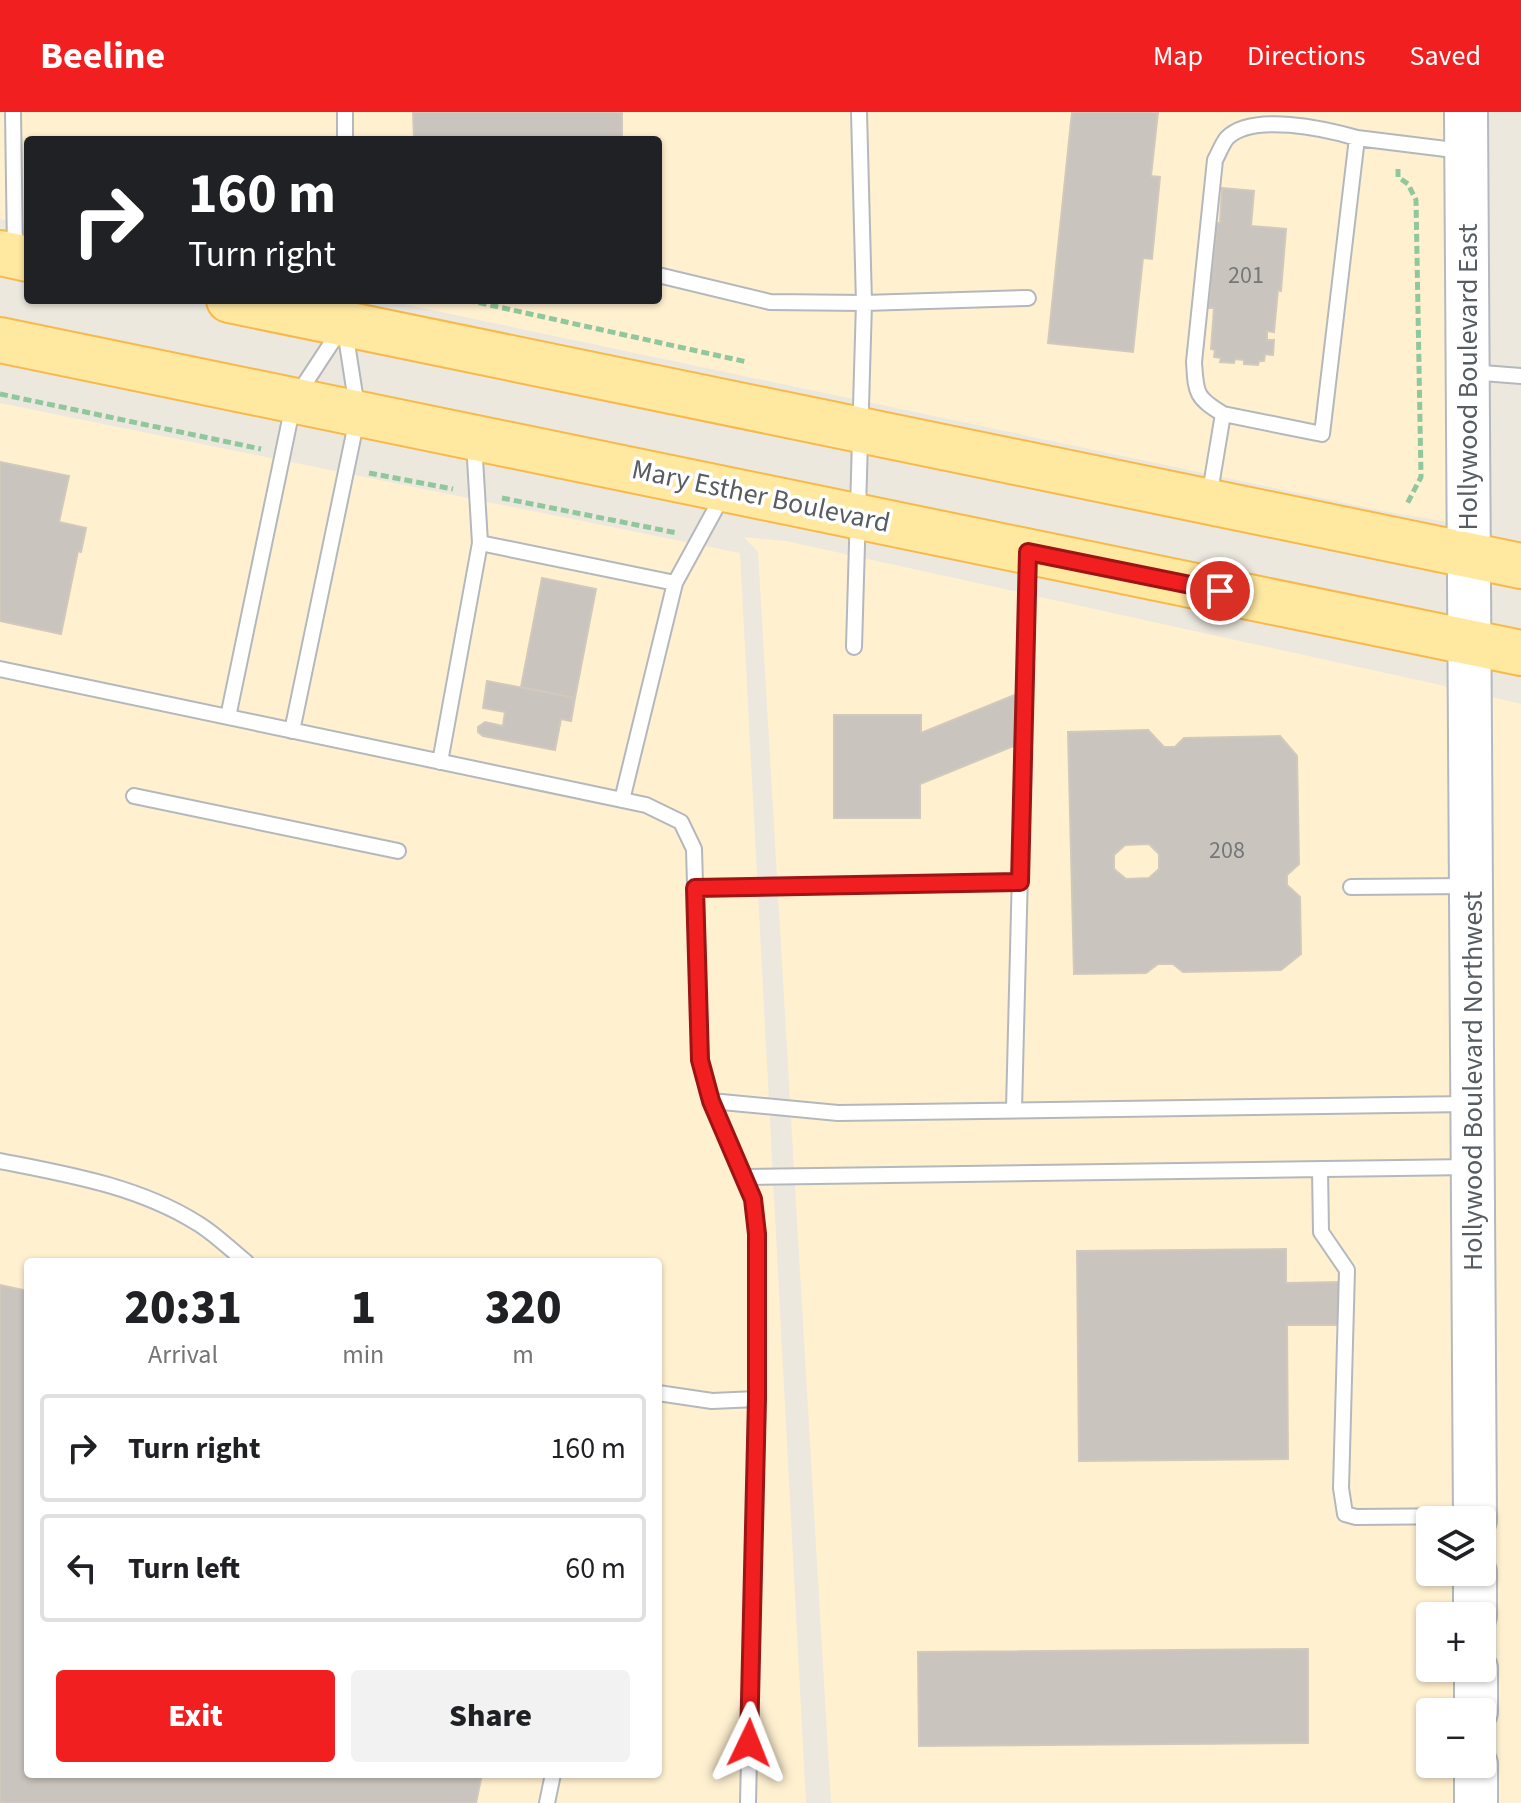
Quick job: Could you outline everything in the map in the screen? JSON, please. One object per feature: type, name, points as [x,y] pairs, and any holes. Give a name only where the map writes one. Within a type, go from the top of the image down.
[{"type":"main road","points":[[268,304],[346,312],[860,430],[1521,566]]},
{"type":"main road","name":"Mary Esther Boulevard","points":[[0,340],[1521,653]]},
{"type":"street","name":"Hollywood Boulevard East","points":[[1466,132],[1470,643]]},
{"type":"street","name":"Hollywood Boulevard Northwest","points":[[1470,643],[1475,1506]]},
{"type":"street","points":[[1476,1778],[1476,1803]]},
{"type":"lane","points":[[13,112],[14,256]]},
{"type":"lane","points":[[345,112],[345,136]]},
{"type":"lane","points":[[854,647],[864,303],[859,112]]},
{"type":"lane","points":[[1357,138],[1322,434],[1223,414],[1200,400],[1194,362],[1215,160],[1228,136],[1251,125],[1278,122],[1322,127],[1357,138],[1399,143],[1466,132]]},
{"type":"lane","points":[[662,276],[770,302],[864,303],[1028,298]]},
{"type":"lane","points":[[228,717],[294,400],[346,312]]},
{"type":"lane","points":[[292,731],[358,414],[346,312]]},
{"type":"lane","points":[[1468,372],[1521,376]]},
{"type":"lane","points":[[1208,502],[1223,414]]},
{"type":"lane","points":[[440,762],[480,543],[473,437]]},
{"type":"lane","points":[[622,800],[675,583],[726,489]]},
{"type":"lane","points":[[480,543],[675,583]]},
{"type":"lane","points":[[1014,1109],[1028,552]]},
{"type":"lane","points":[[0,669],[646,805],[681,822],[694,849],[700,1060],[711,1101],[753,1199],[757,1234],[757,1399],[748,1803]]},
{"type":"lane","points":[[134,796],[398,851]]},
{"type":"lane","points":[[695,888],[1020,882]]},
{"type":"lane","points":[[1351,887],[1472,885]]},
{"type":"lane","points":[[711,1101],[838,1113],[1473,1104]]},
{"type":"lane","points":[[0,1161],[75,1176],[140,1195],[197,1223],[241,1258]]},
{"type":"lane","points":[[744,1177],[1473,1167]]},
{"type":"lane","points":[[1320,1169],[1321,1232],[1347,1270],[1341,1488],[1345,1514],[1356,1517],[1416,1518]]},
{"type":"lane","points":[[662,1394],[712,1401],[757,1399]]},
{"type":"lane","points":[[547,1803],[552,1778]]},
{"type":"path","points":[[1397,540],[1405,507],[1421,477],[1416,200],[1408,184],[1398,177],[1399,143]]},
{"type":"path","points":[[0,394],[283,454]]},
{"type":"path","points":[[347,469],[700,538]]},
{"type":"shaded area","points":[[0,112],[1444,112],[1448,522],[1388,512],[403,304],[662,304],[662,136],[24,136],[24,224],[0,219]]},
{"type":"shaded area","points":[[0,403],[740,553],[806,1803],[0,1803]]},
{"type":"shaded area","points":[[744,537],[786,541],[1449,687],[1454,1506],[1416,1506],[1416,1586],[1454,1586],[1454,1602],[1416,1602],[1416,1682],[1455,1682],[1455,1698],[1416,1698],[1416,1778],[1455,1778],[1455,1803],[831,1803],[758,552]]},
{"type":"shaded area","points":[[1492,697],[1521,704],[1521,1803],[1498,1803]]},
{"type":"building","points":[[413,112],[622,112],[622,136],[414,136]]},
{"type":"building","points":[[1072,112],[1158,112],[1151,176],[1160,177],[1152,259],[1143,258],[1133,352],[1048,343]]},
{"type":"building","points":[[1222,188],[1254,191],[1251,226],[1286,229],[1274,332],[1267,331],[1267,340],[1274,340],[1273,355],[1265,354],[1264,361],[1259,361],[1258,365],[1244,364],[1244,360],[1235,359],[1234,363],[1220,362],[1221,358],[1214,357],[1215,350],[1211,349],[1214,308],[1209,308],[1211,284],[1208,284],[1217,223],[1220,223]]},
{"type":"building","points":[[0,462],[69,476],[59,522],[86,528],[81,552],[78,551],[61,634],[0,621]]},
{"type":"building","points":[[542,578],[596,589],[575,698],[521,687]]},
{"type":"building","points":[[487,681],[575,698],[571,721],[561,719],[555,750],[483,736],[478,732],[478,727],[485,722],[503,726],[505,712],[483,708]]},
{"type":"building","points":[[1017,694],[1016,745],[920,784],[920,818],[834,818],[834,715],[921,715],[921,733]]},
{"type":"building","points":[[1148,730],[1164,747],[1175,747],[1184,738],[1280,736],[1297,756],[1299,864],[1287,875],[1287,885],[1300,897],[1301,954],[1281,970],[1183,972],[1173,964],[1158,964],[1146,973],[1074,974],[1068,732]],"holes":[[[1149,844],[1159,854],[1159,869],[1149,878],[1126,879],[1114,869],[1114,855],[1125,845]]]},
{"type":"building","points":[[1286,1249],[1286,1283],[1342,1282],[1342,1325],[1287,1325],[1288,1459],[1079,1461],[1077,1251]]},
{"type":"building","points":[[0,1285],[24,1290],[24,1778],[481,1778],[476,1803],[0,1803]]},
{"type":"building","points":[[1308,1649],[1308,1743],[919,1746],[918,1652]]},
{"type":"route","points":[[749,1743],[757,1399],[757,1234],[753,1199],[711,1101],[700,1060],[695,888],[1020,882],[1028,552],[1220,591]]}]
